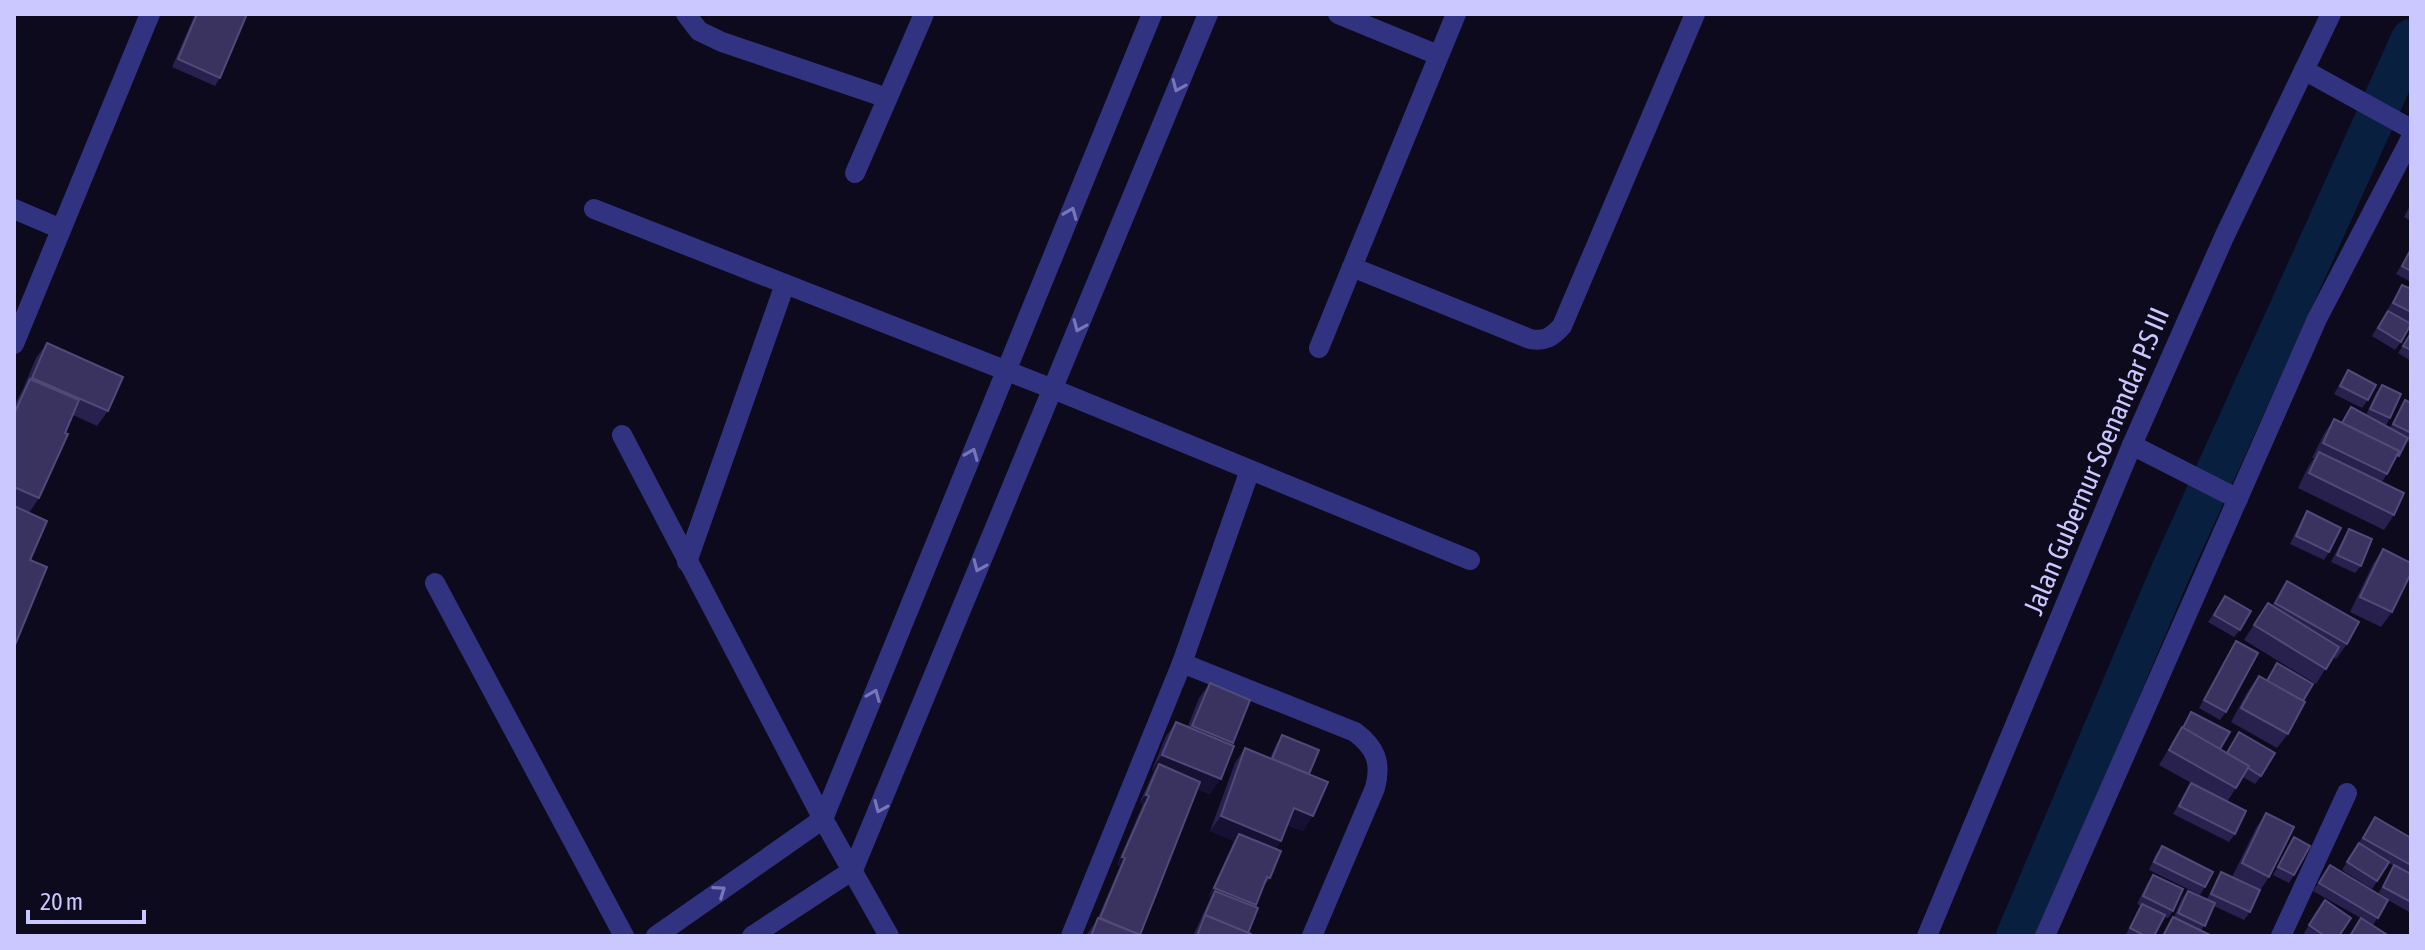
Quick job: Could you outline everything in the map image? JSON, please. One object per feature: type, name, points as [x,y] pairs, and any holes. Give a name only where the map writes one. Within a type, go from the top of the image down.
[{"type":"street","points":[[14,344],[150,14]]},
{"type":"street","points":[[686,14],[699,31],[722,42],[887,98]]},
{"type":"street","points":[[855,173],[924,14]]},
{"type":"street","points":[[656,936],[823,819],[1152,14]]},
{"type":"street","points":[[752,936],[853,870],[1208,14]]},
{"type":"street","points":[[1338,14],[1438,55]]},
{"type":"street","points":[[1319,348],[1456,14]]},
{"type":"street","points":[[1352,267],[1530,339],[1543,341],[1553,335],[1562,326],[1695,14]]},
{"type":"street","name":"Jalan Gubernur Soenandar P.S III","points":[[1927,936],[2132,445],[2225,235],[2331,14]]},
{"type":"street","points":[[2304,70],[2404,125]]},
{"type":"street","points":[[2045,936],[2230,495],[2411,138]]},
{"type":"street","points":[[14,209],[61,229]]},
{"type":"street","points":[[594,209],[1053,389],[1470,560]]},
{"type":"street","points":[[687,562],[785,284]]},
{"type":"street","points":[[622,435],[823,819],[889,936]]},
{"type":"street","points":[[2132,445],[2230,495]]},
{"type":"street","points":[[1071,936],[1182,663],[1250,470]]},
{"type":"street","points":[[435,583],[624,936]]},
{"type":"street","points":[[1182,663],[1355,732],[1369,743],[1377,757],[1379,773],[1375,788],[1312,936]]},
{"type":"street","points":[[2281,936],[2347,793]]},
{"type":"building","points":[[197,14],[247,14],[220,78],[178,59]]},
{"type":"building","points":[[2411,249],[2411,271],[2402,266]]},
{"type":"building","points":[[2402,285],[2411,289],[2411,312],[2393,303]]},
{"type":"building","points":[[2388,311],[2411,324],[2401,342],[2378,328]]},
{"type":"building","points":[[2411,333],[2411,350],[2403,346]]},
{"type":"building","points":[[47,343],[123,377],[108,411],[32,378]]},
{"type":"building","points":[[2348,370],[2376,385],[2368,400],[2340,386]]},
{"type":"building","points":[[30,379],[79,400],[65,433],[68,434],[39,498],[14,487],[14,414]]},
{"type":"building","points":[[2382,385],[2401,394],[2390,418],[2370,409]]},
{"type":"building","points":[[2405,400],[2411,403],[2411,433],[2393,424]]},
{"type":"building","points":[[2351,407],[2408,438],[2399,456],[2399,451],[2342,423]]},
{"type":"building","points":[[2334,419],[2399,451],[2387,474],[2323,443]]},
{"type":"building","points":[[2319,452],[2404,493],[2394,515],[2309,473]]},
{"type":"building","points":[[14,506],[47,521],[30,560],[47,567],[15,645],[14,645]]},
{"type":"building","points":[[2307,511],[2341,528],[2329,552],[2296,536]]},
{"type":"building","points":[[2349,529],[2372,539],[2361,566],[2337,555]]},
{"type":"building","points":[[2383,549],[2411,563],[2411,573],[2392,612],[2360,597]]},
{"type":"building","points":[[2287,581],[2359,622],[2347,644],[2275,603]]},
{"type":"building","points":[[2225,596],[2251,611],[2240,630],[2214,615]]},
{"type":"building","points":[[2268,603],[2339,647],[2326,669],[2254,625]]},
{"type":"building","points":[[2236,641],[2258,653],[2226,712],[2204,700]]},
{"type":"building","points":[[2277,663],[2313,684],[2303,701],[2267,681]]},
{"type":"building","points":[[2259,676],[2305,702],[2288,734],[2241,708]]},
{"type":"building","points":[[1210,683],[1250,700],[1233,743],[1192,726]]},
{"type":"building","points":[[2191,712],[2230,732],[2220,749],[2183,728]]},
{"type":"building","points":[[1176,722],[1234,746],[1221,779],[1162,755]]},
{"type":"building","points":[[2182,727],[2249,766],[2236,788],[2169,750]]},
{"type":"building","points":[[2239,732],[2275,753],[2261,776],[2227,753]]},
{"type":"building","points":[[1282,735],[1319,750],[1309,774],[1272,759]]},
{"type":"building","points":[[1245,748],[1328,782],[1313,816],[1294,808],[1281,841],[1221,816]]},
{"type":"building","points":[[1159,764],[1200,782],[1140,935],[1100,918]]},
{"type":"building","points":[[2191,783],[2246,811],[2235,834],[2179,806]]},
{"type":"building","points":[[2266,813],[2294,827],[2269,877],[2242,863]]},
{"type":"building","points":[[2375,817],[2411,838],[2411,865],[2363,838]]},
{"type":"building","points":[[1239,834],[1281,851],[1256,905],[1214,888]]},
{"type":"building","points":[[2294,837],[2310,846],[2294,875],[2278,867]]},
{"type":"building","points":[[2359,843],[2389,862],[2377,881],[2347,862]]},
{"type":"building","points":[[2162,846],[2213,872],[2205,887],[2154,862]]},
{"type":"building","points":[[2330,865],[2388,900],[2378,918],[2319,883]]},
{"type":"building","points":[[2394,865],[2411,874],[2411,902],[2383,887]]},
{"type":"building","points":[[2221,872],[2260,890],[2250,912],[2211,894]]},
{"type":"building","points":[[2153,875],[2183,889],[2173,911],[2143,896]]},
{"type":"building","points":[[1215,891],[1258,908],[1248,933],[1204,917]]},
{"type":"building","points":[[2188,891],[2215,903],[2205,926],[2178,913]]},
{"type":"building","points":[[2325,900],[2351,918],[2339,936],[2325,936],[2309,925]]},
{"type":"building","points":[[2142,904],[2165,915],[2154,936],[2145,936],[2130,928]]},
{"type":"building","points":[[1205,915],[1251,934],[1251,936],[1197,936]]},
{"type":"building","points":[[2173,917],[2212,936],[2163,936]]},
{"type":"building","points":[[1098,918],[1143,936],[1091,936]]},
{"type":"building","points":[[2361,918],[2389,936],[2350,936]]},
{"type":"waterway","points":[[2016,936],[2170,573],[2411,39]]}]
